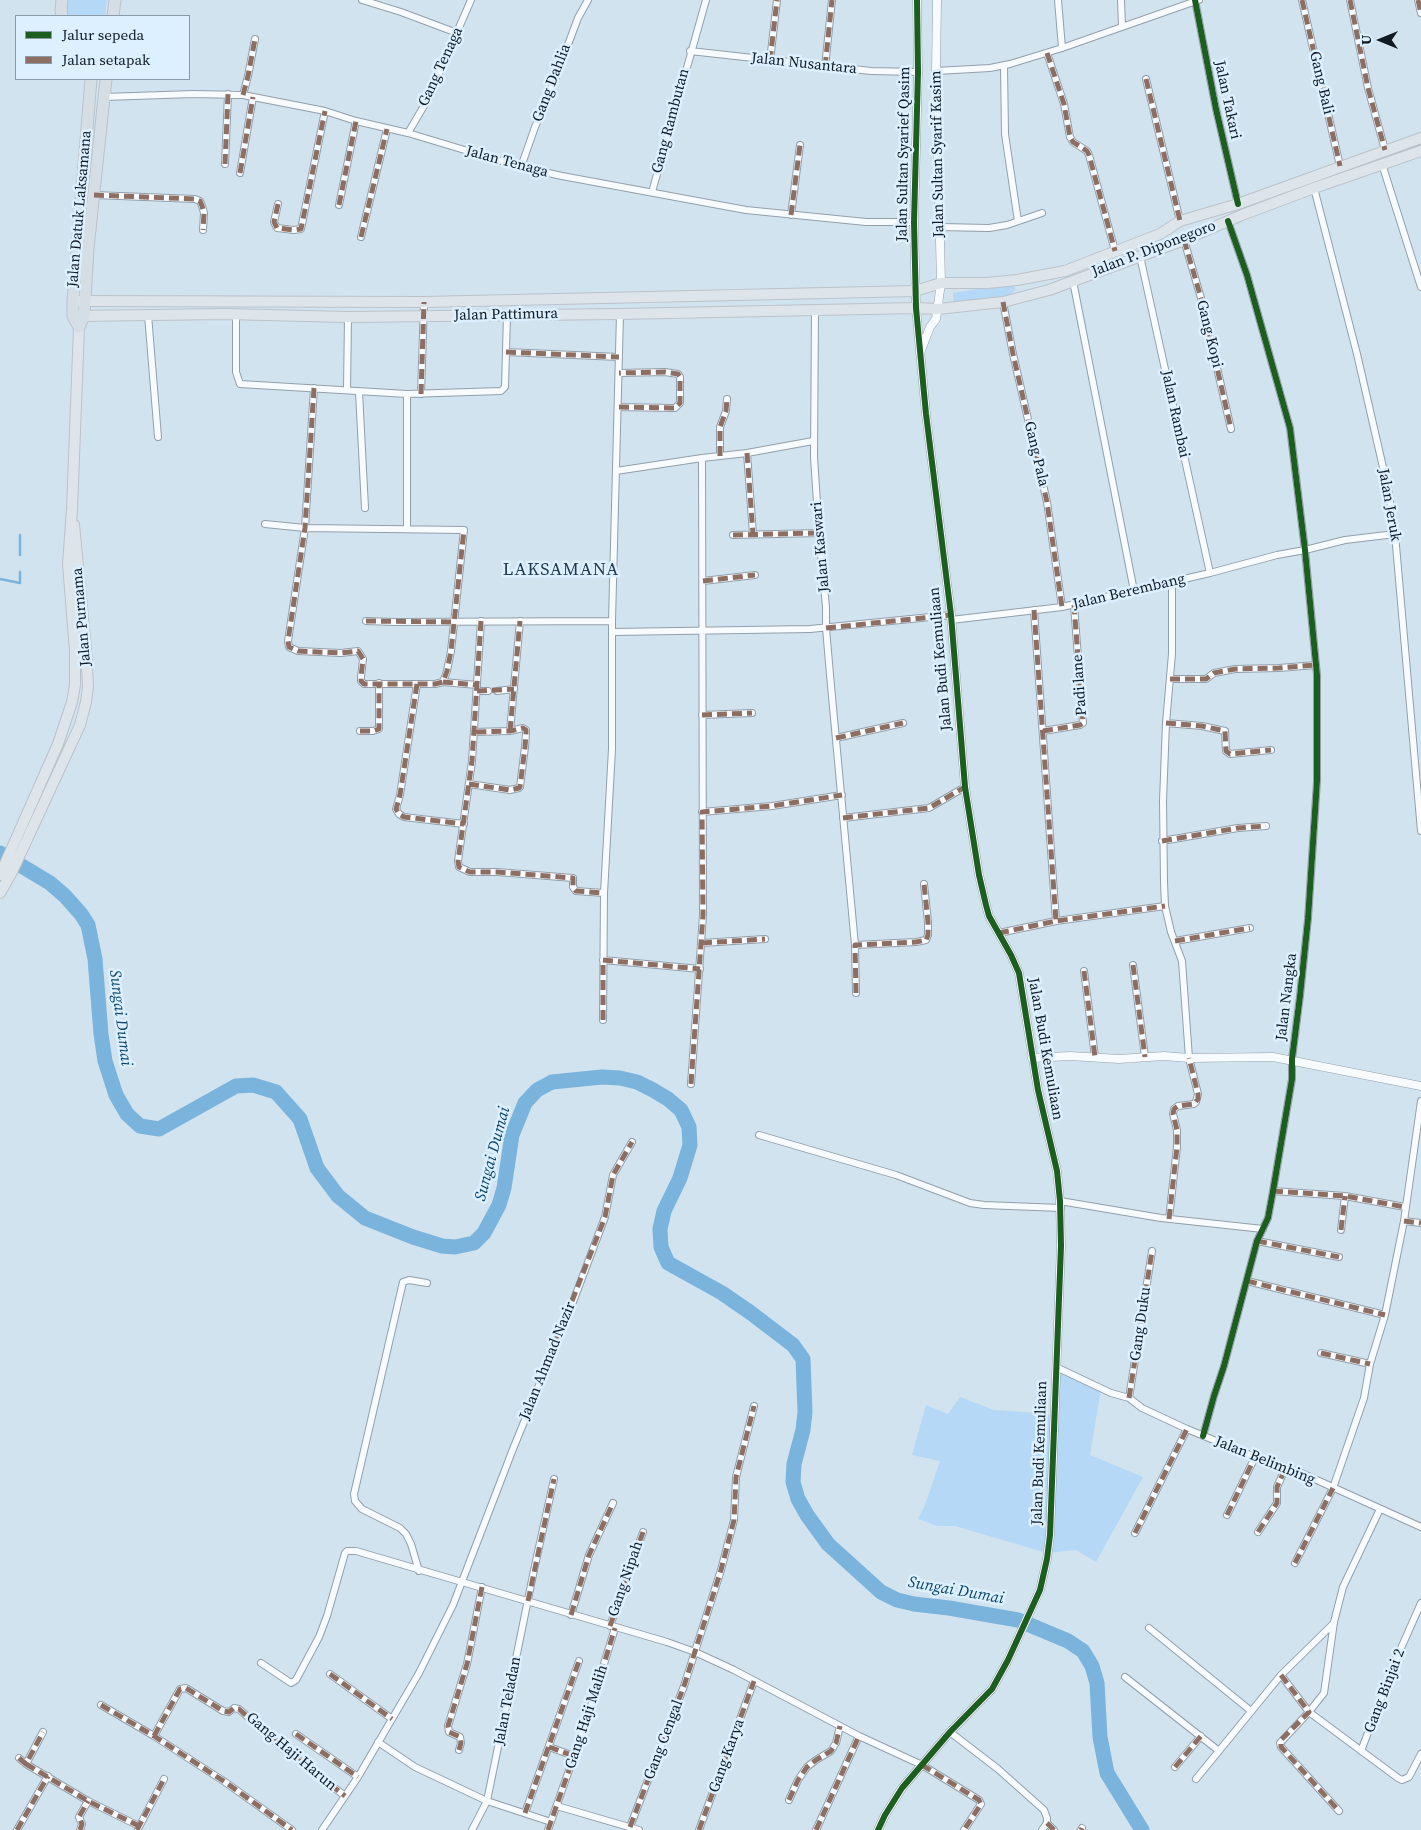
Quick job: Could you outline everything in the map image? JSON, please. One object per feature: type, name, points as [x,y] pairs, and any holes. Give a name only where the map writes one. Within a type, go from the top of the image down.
[{"type":"highway","points":[[62,0],[62,15]]},
{"type":"highway","points":[[113,15],[115,0]]},
{"type":"highway","name":"Jalan Datuk Laksamana","points":[[79,320],[73,300],[92,80]]},
{"type":"highway","points":[[79,320],[85,302],[88,248],[106,80]]},
{"type":"main road","name":"Jalan Pattimura","points":[[73,300],[85,302],[424,302],[915,291],[941,283],[988,283],[1066,271],[1160,234],[1180,221],[1238,204],[1421,138]]},
{"type":"main road","name":"Jalan P. Diponegoro","points":[[938,309],[1003,302],[1049,290],[1184,240],[1314,188],[1421,151]]},
{"type":"main road","name":"Jalan Pattimura","points":[[79,320],[148,315],[236,314],[348,317],[938,309]]},
{"type":"main road","name":"Jalan Purnama","points":[[0,875],[58,744],[72,702],[75,685],[75,651],[68,564],[72,509],[79,320]]},
{"type":"main road","name":"Jalan Purnama","points":[[0,893],[12,872],[80,725],[86,702],[88,686],[76,536],[72,509]]},
{"type":"street","points":[[362,0],[457,33]]},
{"type":"street","name":"Gang Tenaga","points":[[408,133],[428,99],[471,0]]},
{"type":"street","name":"Gang Dahlia","points":[[521,167],[578,18],[588,0]]},
{"type":"street","name":"Gang Rambutan","points":[[652,192],[678,105],[690,51],[706,0]]},
{"type":"street","points":[[770,61],[778,0]]},
{"type":"street","points":[[825,67],[832,0]]},
{"type":"street","name":"Jalan Sultan Syarief Qasim","points":[[916,308],[914,222],[918,0]]},
{"type":"street","name":"Jalan Sultan Syarif Kasim","points":[[937,0],[936,71],[941,283],[938,309]]},
{"type":"street","points":[[1058,0],[1062,48]]},
{"type":"street","points":[[1121,0],[1122,26]]},
{"type":"street","name":"Jalan Takari","points":[[936,71],[1004,66],[1062,48],[1197,0],[1214,100],[1238,204]]},
{"type":"street","name":"Gang Bali","points":[[1302,0],[1340,166]]},
{"type":"street","points":[[1350,0],[1368,88],[1385,150]]},
{"type":"street","points":[[1418,0],[1421,13]]},
{"type":"street","points":[[243,95],[255,39]]},
{"type":"street","name":"Jalan Nusantara","points":[[690,51],[825,67],[870,71],[918,72]]},
{"type":"street","points":[[1046,53],[1064,104],[1070,137],[1073,142],[1087,151],[1089,155],[1115,251]]},
{"type":"street","points":[[1004,66],[1005,134],[1018,221]]},
{"type":"street","points":[[1146,79],[1180,221]]},
{"type":"street","points":[[225,164],[228,94]]},
{"type":"street","name":"Jalan Tenaga","points":[[104,98],[243,95],[325,111],[356,121],[408,133],[521,167],[562,176],[746,210],[866,222],[914,222]]},
{"type":"street","points":[[240,173],[253,97]]},
{"type":"street","points":[[278,204],[274,222],[277,228],[300,229],[325,111]]},
{"type":"street","points":[[339,205],[356,121]]},
{"type":"street","points":[[361,237],[387,129]]},
{"type":"street","points":[[791,215],[800,145]]},
{"type":"street","points":[[1382,164],[1421,287]]},
{"type":"street","name":"Jalan Jeruk","points":[[1314,188],[1357,354],[1388,489],[1395,534],[1421,830]]},
{"type":"street","points":[[94,195],[195,199],[200,201],[202,206],[204,230]]},
{"type":"street","points":[[940,227],[989,228],[1042,213]]},
{"type":"street","name":"Jalan Nangka","points":[[1203,1436],[1224,1366],[1257,1241],[1268,1218],[1273,1191],[1292,1080],[1292,1060],[1308,918],[1317,781],[1316,665],[1305,550],[1290,428],[1247,274],[1228,221]]},
{"type":"street","name":"Gang Kopi","points":[[1184,240],[1201,298],[1231,430]]},
{"type":"street","name":"Jalan Rambai","points":[[1140,256],[1210,573]]},
{"type":"street","points":[[1073,281],[1134,591]]},
{"type":"street","points":[[421,394],[424,302]]},
{"type":"street","name":"Gang Pala","points":[[1003,302],[1013,354],[1048,502],[1062,607]]},
{"type":"street","name":"Jalan Budi Kemuliaan","points":[[878,1830],[902,1788],[950,1732],[992,1689],[1017,1642],[1044,1579],[1049,1546],[1056,1367],[1060,1204],[1057,1171],[1032,1058],[1019,973],[989,916],[983,894],[965,787],[951,617],[919,355],[916,308]]},
{"type":"street","name":"Jalan Budi Kemuliaan","points":[[919,355],[930,327],[936,319],[938,309]]},
{"type":"street","name":"Jalan Kaswari","points":[[815,310],[813,441],[818,533],[855,945],[856,993]]},
{"type":"street","points":[[236,314],[236,372],[240,384],[407,394],[501,391],[505,387],[507,315]]},
{"type":"street","points":[[603,1020],[604,892],[612,749],[612,622],[620,314]]},
{"type":"street","points":[[148,315],[158,437]]},
{"type":"street","points":[[347,390],[348,317]]},
{"type":"street","points":[[506,352],[619,357]]},
{"type":"street","points":[[619,373],[665,372],[678,374],[680,377],[680,403],[675,408],[619,407]]},
{"type":"street","points":[[314,388],[305,528],[288,641],[289,647],[298,651],[358,652],[363,659],[361,681],[364,684],[435,684],[443,682],[488,691]]},
{"type":"street","points":[[358,392],[365,508]]},
{"type":"street","points":[[407,394],[407,529]]},
{"type":"street","points":[[720,456],[720,427],[726,411],[727,399]]},
{"type":"street","points":[[616,471],[746,453],[813,441]]},
{"type":"street","points":[[746,453],[753,534]]},
{"type":"street","points":[[691,1084],[703,915],[702,458]]},
{"type":"street","points":[[265,524],[305,528],[464,530],[451,651],[443,682]]},
{"type":"street","points":[[733,535],[818,533]]},
{"type":"street","name":"Jalan Berembang","points":[[612,632],[826,628],[1062,607],[1345,540],[1395,534]]},
{"type":"street","points":[[703,581],[755,576]]},
{"type":"street","points":[[1169,1219],[1178,1147],[1177,1130],[1173,1114],[1174,1109],[1178,1106],[1194,1104],[1198,1099],[1189,1058],[1182,961],[1171,932],[1166,906],[1162,841],[1166,723],[1172,654],[1172,582]]},
{"type":"street","name":"Padi lane","points":[[1043,732],[1083,723],[1074,605]]},
{"type":"street","points":[[1034,610],[1056,921]]},
{"type":"street","points":[[366,621],[612,622]]},
{"type":"street","points":[[510,731],[520,621]]},
{"type":"street","points":[[481,622],[469,784],[458,861],[461,870],[573,878],[573,887],[576,891],[604,892]]},
{"type":"street","points":[[1170,679],[1206,679],[1214,673],[1235,669],[1316,665]]},
{"type":"street","points":[[360,731],[378,729],[379,683]]},
{"type":"street","points":[[417,684],[400,795],[396,809],[398,814],[404,817],[464,824]]},
{"type":"street","points":[[497,691],[514,689]]},
{"type":"street","points":[[702,715],[752,713]]},
{"type":"street","points":[[836,738],[902,722]]},
{"type":"street","points":[[1166,723],[1202,726],[1225,731],[1226,751],[1230,754],[1271,750]]},
{"type":"street","points":[[469,784],[510,790],[520,786],[526,730],[523,728],[510,731],[474,732]]},
{"type":"street","points":[[843,818],[929,808],[965,787]]},
{"type":"street","points":[[702,812],[772,806],[842,795]]},
{"type":"street","points":[[1162,841],[1238,828],[1266,826]]},
{"type":"street","points":[[855,945],[926,940],[928,922],[924,884]]},
{"type":"street","points":[[999,933],[1056,921],[1166,906]]},
{"type":"street","points":[[1175,941],[1250,928]]},
{"type":"street","points":[[702,943],[765,939]]},
{"type":"street","points":[[603,960],[700,969]]},
{"type":"street","points":[[1133,965],[1145,1057]]},
{"type":"street","points":[[1084,971],[1095,1058]]},
{"type":"street","points":[[1032,1058],[1119,1059],[1253,1056],[1292,1060],[1328,1069],[1375,1076],[1421,1086]]},
{"type":"street","points":[[1295,1563],[1334,1488],[1364,1398],[1370,1364],[1385,1314],[1404,1221],[1421,1101]]},
{"type":"street","points":[[759,1135],[896,1175],[970,1203],[984,1205],[1060,1204],[1169,1219],[1263,1229]]},
{"type":"street","name":"Jalan Ahmad Nazir","points":[[322,1830],[358,1777],[435,1644],[463,1582],[513,1449],[573,1302],[605,1217],[613,1175],[632,1142]]},
{"type":"street","points":[[1273,1191],[1345,1196],[1405,1207]]},
{"type":"street","points":[[1341,1230],[1345,1196]]},
{"type":"street","points":[[1404,1221],[1421,1223]]},
{"type":"street","points":[[1257,1241],[1339,1257]]},
{"type":"street","name":"Gang Duku","points":[[1129,1398],[1152,1250]]},
{"type":"street","points":[[420,1571],[406,1534],[400,1528],[362,1509],[355,1501],[354,1494],[403,1282],[409,1280],[427,1283]]},
{"type":"street","points":[[1247,1281],[1385,1314]]},
{"type":"street","points":[[1321,1353],[1370,1364]]},
{"type":"street","name":"Jalan Belimbing","points":[[1056,1367],[1111,1393],[1129,1398],[1142,1408],[1187,1429],[1255,1457],[1286,1467],[1421,1527]]},
{"type":"street","name":"Gang Cengal","points":[[630,1828],[684,1686],[721,1570],[734,1520],[736,1477],[754,1406]]},
{"type":"street","points":[[1135,1533],[1187,1429]]},
{"type":"street","points":[[1227,1516],[1255,1457]]},
{"type":"street","points":[[1258,1532],[1277,1503],[1277,1487],[1286,1467]]},
{"type":"street","name":"Jalan Teladan","points":[[472,1830],[487,1801],[554,1479]]},
{"type":"street","points":[[571,1615],[589,1555],[613,1503]]},
{"type":"street","points":[[1339,1812],[1281,1746],[1281,1740],[1308,1712],[1325,1690],[1334,1622],[1344,1583],[1380,1509]]},
{"type":"street","name":"Gang Nipah","points":[[613,1627],[643,1532]]},
{"type":"street","points":[[261,1662],[291,1683],[296,1680],[319,1637],[345,1553],[356,1551],[667,1642],[695,1652],[859,1736],[922,1765],[968,1791],[981,1802],[964,1830]]},
{"type":"street","points":[[459,1750],[460,1737],[449,1732],[448,1726],[467,1664],[482,1587]]},
{"type":"street","name":"Gang Binjai 2","points":[[1361,1751],[1394,1664],[1421,1603]]},
{"type":"street","points":[[1196,1779],[1280,1675],[1334,1622]]},
{"type":"street","name":"Gang Haji Malih","points":[[548,1830],[558,1806],[613,1627]]},
{"type":"street","points":[[1149,1628],[1250,1712]]},
{"type":"street","points":[[525,1812],[579,1661]]},
{"type":"street","points":[[330,1674],[392,1719]]},
{"type":"street","points":[[1280,1675],[1308,1712],[1402,1780],[1409,1777],[1421,1754]]},
{"type":"street","points":[[1124,1677],[1219,1751]]},
{"type":"street","name":"Gang Karya","points":[[699,1830],[754,1681]]},
{"type":"street","name":"Gang Haji Harun","points":[[154,1736],[180,1689],[186,1688],[223,1711],[228,1712],[234,1708],[239,1709],[281,1747],[345,1796]]},
{"type":"street","points":[[101,1705],[154,1736],[225,1782],[292,1830]]},
{"type":"street","points":[[789,1800],[798,1780],[807,1767],[831,1751],[836,1742],[840,1726]]},
{"type":"street","points":[[26,1764],[43,1732]]},
{"type":"street","points":[[950,1732],[998,1769],[1044,1810],[1048,1818],[1042,1830]]},
{"type":"street","points":[[296,1734],[358,1777]]},
{"type":"street","points":[[816,1830],[859,1736]]},
{"type":"street","points":[[1175,1767],[1201,1736]]},
{"type":"street","points":[[378,1742],[415,1767],[487,1801],[551,1822]]},
{"type":"street","points":[[549,1747],[574,1756]]},
{"type":"street","points":[[18,1758],[88,1801],[138,1828],[164,1779]]},
{"type":"street","points":[[17,1830],[48,1776]]},
{"type":"street","points":[[80,1830],[82,1824],[80,1817],[88,1801]]},
{"type":"street","points":[[558,1806],[639,1830]]},
{"type":"street","points":[[1047,1823],[1054,1830]]},
{"type":"shaded area","points":[[62,0],[107,0],[105,15],[63,15]]},
{"type":"shaded area","points":[[1000,285],[1013,285],[1016,290],[1008,296],[954,307],[953,293]]},
{"type":"shaded area","points":[[1056,1372],[1101,1389],[1090,1455],[1143,1477],[1096,1562],[1076,1550],[1047,1553],[955,1526],[937,1526],[918,1519],[925,1505],[940,1461],[912,1455],[926,1405],[948,1414],[960,1397],[994,1410],[1041,1413],[1054,1416]]},
{"type":"waterway","points":[[20,535],[20,555]]},
{"type":"waterway","points":[[0,579],[20,583],[20,572]]},
{"type":"waterway","name":"Sungai Dumai","points":[[0,853],[50,883],[65,896],[88,925],[95,959],[105,1061],[116,1095],[127,1114],[140,1126],[159,1129],[236,1086],[253,1085],[276,1092],[300,1119],[317,1168],[338,1196],[365,1218],[413,1237],[442,1246],[455,1247],[474,1243],[484,1233],[499,1205],[504,1188],[512,1135],[525,1103],[537,1090],[552,1082],[602,1077],[620,1078],[637,1082],[653,1090],[681,1110],[689,1127],[690,1145],[680,1178],[664,1211],[660,1229],[661,1247],[668,1263],[722,1293],[751,1313],[793,1345],[803,1359],[805,1412],[803,1430],[794,1464],[793,1482],[798,1499],[807,1515],[828,1544],[881,1592],[897,1600],[1018,1620],[1068,1641],[1083,1651],[1092,1666],[1097,1683],[1100,1737],[1107,1773],[1142,1830]]},
{"type":"marked path","points":[[770,61],[777,0]]},
{"type":"marked path","points":[[825,67],[832,0]]},
{"type":"marked path","points":[[1302,0],[1340,166]]},
{"type":"marked path","points":[[1350,0],[1368,88],[1385,150]]},
{"type":"marked path","points":[[1418,0],[1421,13]]},
{"type":"marked path","points":[[243,95],[255,39]]},
{"type":"marked path","points":[[1047,53],[1064,104],[1070,137],[1073,142],[1087,151],[1089,155],[1115,251]]},
{"type":"marked path","points":[[1146,79],[1180,221]]},
{"type":"marked path","points":[[225,164],[228,94]]},
{"type":"marked path","points":[[240,173],[253,97]]},
{"type":"marked path","points":[[278,204],[274,222],[277,228],[301,229],[325,111]]},
{"type":"marked path","points":[[339,205],[356,121]]},
{"type":"marked path","points":[[361,237],[387,129]]},
{"type":"marked path","points":[[791,215],[800,145]]},
{"type":"marked path","points":[[94,195],[195,199],[200,201],[204,213],[203,230]]},
{"type":"marked path","points":[[1184,240],[1201,298],[1231,429]]},
{"type":"marked path","points":[[421,394],[424,302]]},
{"type":"marked path","points":[[1003,302],[1047,502],[1062,607]]},
{"type":"marked path","points":[[506,352],[619,357]]},
{"type":"marked path","points":[[619,373],[665,372],[678,374],[680,377],[680,403],[675,408],[619,407]]},
{"type":"marked path","points":[[314,388],[305,528],[288,641],[289,647],[298,651],[341,653],[358,651],[363,659],[361,681],[364,684],[435,684],[443,682],[451,651],[464,530]]},
{"type":"marked path","points":[[720,456],[720,427],[726,411],[727,399]]},
{"type":"marked path","points":[[747,453],[753,534]]},
{"type":"marked path","points":[[733,535],[819,533]]},
{"type":"marked path","points":[[703,581],[755,575]]},
{"type":"marked path","points":[[1043,731],[1083,723],[1074,605]]},
{"type":"marked path","points":[[1034,610],[1056,921]]},
{"type":"marked path","points":[[826,628],[951,615]]},
{"type":"marked path","points":[[366,621],[454,622]]},
{"type":"marked path","points":[[481,621],[472,761],[458,861],[459,867],[470,872],[497,872],[573,878],[573,887],[576,891],[604,893]]},
{"type":"marked path","points":[[510,731],[520,621]]},
{"type":"marked path","points":[[1170,679],[1206,679],[1214,673],[1235,669],[1316,665]]},
{"type":"marked path","points":[[443,682],[477,685]]},
{"type":"marked path","points":[[360,731],[379,729],[379,683]]},
{"type":"marked path","points":[[417,684],[400,795],[396,809],[404,817],[464,824]]},
{"type":"marked path","points":[[477,691],[514,689]]},
{"type":"marked path","points":[[702,715],[752,713]]},
{"type":"marked path","points":[[836,738],[903,723]]},
{"type":"marked path","points":[[1166,723],[1202,726],[1225,731],[1226,751],[1230,754],[1271,750]]},
{"type":"marked path","points":[[469,784],[510,790],[519,788],[525,747],[526,730],[523,728],[510,731],[474,732]]},
{"type":"marked path","points":[[843,818],[929,808],[965,787]]},
{"type":"marked path","points":[[691,1084],[703,915],[702,812],[772,806],[842,795]]},
{"type":"marked path","points":[[1162,841],[1238,828],[1266,826]]},
{"type":"marked path","points":[[856,993],[855,945],[926,940],[928,922],[924,884]]},
{"type":"marked path","points":[[999,933],[1056,921],[1165,906]]},
{"type":"marked path","points":[[1175,941],[1250,928]]},
{"type":"marked path","points":[[702,943],[765,939]]},
{"type":"marked path","points":[[603,1020],[603,960],[700,969]]},
{"type":"marked path","points":[[1133,965],[1145,1057]]},
{"type":"marked path","points":[[1084,971],[1095,1057]]},
{"type":"marked path","points":[[1169,1219],[1177,1147],[1174,1109],[1178,1106],[1194,1104],[1198,1099],[1189,1058]]},
{"type":"marked path","points":[[550,1357],[605,1217],[613,1175],[632,1142]]},
{"type":"marked path","points":[[1273,1191],[1345,1196],[1405,1207]]},
{"type":"marked path","points":[[1341,1230],[1345,1196]]},
{"type":"marked path","points":[[1404,1221],[1421,1223]]},
{"type":"marked path","points":[[1257,1241],[1339,1257]]},
{"type":"marked path","points":[[1129,1398],[1152,1251]]},
{"type":"marked path","points":[[1247,1281],[1385,1315]]},
{"type":"marked path","points":[[1321,1353],[1370,1364]]},
{"type":"marked path","points":[[630,1827],[684,1686],[721,1570],[734,1520],[736,1477],[754,1406]]},
{"type":"marked path","points":[[1135,1533],[1187,1429]]},
{"type":"marked path","points":[[1227,1515],[1255,1457]]},
{"type":"marked path","points":[[1258,1532],[1277,1503],[1277,1487],[1286,1467]]},
{"type":"marked path","points":[[528,1601],[554,1479]]},
{"type":"marked path","points":[[1295,1563],[1333,1488]]},
{"type":"marked path","points":[[571,1615],[589,1555],[613,1503]]},
{"type":"marked path","points":[[610,1626],[643,1532]]},
{"type":"marked path","points":[[459,1750],[460,1737],[449,1732],[448,1726],[467,1664],[482,1587]]},
{"type":"marked path","points":[[548,1830],[587,1719],[615,1628]]},
{"type":"marked path","points":[[525,1813],[579,1661]]},
{"type":"marked path","points":[[330,1674],[392,1719]]},
{"type":"marked path","points":[[1281,1675],[1309,1712],[1281,1740],[1281,1747],[1339,1811]]},
{"type":"marked path","points":[[699,1830],[754,1681]]},
{"type":"marked path","points":[[154,1736],[180,1689],[186,1688],[223,1711],[229,1712],[234,1708],[239,1709],[281,1747],[345,1796]]},
{"type":"marked path","points":[[101,1705],[154,1736],[225,1782],[292,1830]]},
{"type":"marked path","points":[[789,1800],[798,1780],[807,1767],[831,1751],[836,1743],[840,1726]]},
{"type":"marked path","points":[[19,1758],[26,1764],[43,1732]]},
{"type":"marked path","points":[[296,1734],[358,1777]]},
{"type":"marked path","points":[[816,1830],[859,1736]]},
{"type":"marked path","points":[[1175,1767],[1201,1736]]},
{"type":"marked path","points":[[549,1747],[574,1756]]},
{"type":"marked path","points":[[26,1764],[88,1801],[139,1826]]},
{"type":"marked path","points":[[922,1765],[979,1800],[981,1804],[964,1830]]},
{"type":"marked path","points":[[17,1830],[48,1776]]},
{"type":"marked path","points":[[137,1830],[164,1779]]},
{"type":"marked path","points":[[80,1830],[82,1824],[79,1817],[88,1801]]},
{"type":"marked path","points":[[1047,1823],[1054,1830]]},
{"type":"cycle path","points":[[878,1830],[902,1788],[950,1732],[992,1689],[1008,1660],[1040,1590],[1050,1535],[1061,1246],[1057,1171],[1038,1090],[1019,973],[989,916],[979,875],[965,787],[951,615],[926,414],[916,308],[914,222],[918,72],[917,0]]},
{"type":"cycle path","points":[[1195,0],[1216,109],[1238,204]]},
{"type":"cycle path","points":[[1203,1436],[1224,1366],[1257,1241],[1268,1218],[1273,1191],[1292,1079],[1292,1059],[1308,919],[1317,781],[1317,675],[1305,550],[1290,428],[1247,275],[1228,221]]},
{"type":"district","name":"LAKSAMANA","points":[[561,570]]}]
